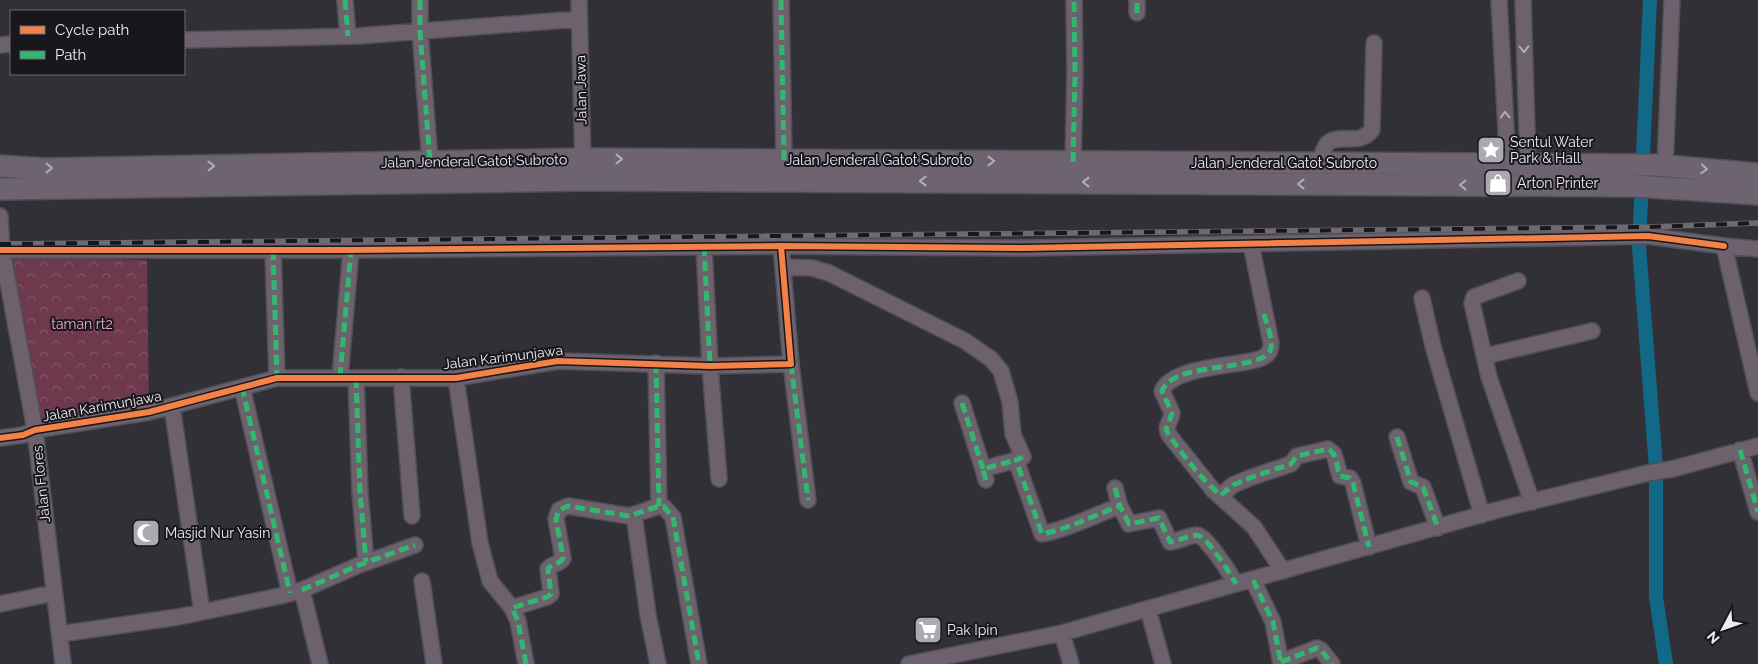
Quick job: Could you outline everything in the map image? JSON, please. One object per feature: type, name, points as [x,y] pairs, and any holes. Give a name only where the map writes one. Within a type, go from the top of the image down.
[{"type":"main road","name":"Jalan Jenderal Gatot Subroto","points":[[0,189],[583,169],[784,160],[1073,162],[1116,172],[1320,163],[1528,164],[1634,175]]},
{"type":"main road","name":"Jalan Jenderal Gatot Subroto","points":[[0,166],[45,168],[430,162],[583,169],[1634,175],[1660,165],[1758,174]]},
{"type":"main road","points":[[1634,175],[1657,186],[1758,194]]},
{"type":"street","points":[[345,0],[348,36]]},
{"type":"street","points":[[420,0],[420,31],[430,162]]},
{"type":"street","name":"Jalan Jawa","points":[[578,0],[583,169]]},
{"type":"street","points":[[781,0],[784,160]]},
{"type":"street","points":[[1073,162],[1074,0]]},
{"type":"street","points":[[1499,0],[1506,164]]},
{"type":"street","points":[[1523,0],[1528,164]]},
{"type":"street","points":[[1660,165],[1672,0]]},
{"type":"street","points":[[185,40],[348,36],[579,19]]},
{"type":"street","points":[[1320,163],[1326,145],[1333,140],[1361,138],[1367,136],[1372,130],[1374,44]]},
{"type":"street","points":[[1359,163],[1361,138]]},
{"type":"street","name":"Jalan Flores","points":[[0,216],[1,250],[35,430],[63,664]]},
{"type":"street","points":[[1,250],[351,250],[704,246],[1026,248],[1632,236],[1648,236],[1758,249]]},
{"type":"street","points":[[1251,244],[1271,343],[1269,352],[1263,358],[1181,375],[1168,383],[1162,392],[1172,413],[1166,430],[1213,490],[1221,495],[1254,527],[1283,571]]},
{"type":"street","points":[[704,246],[710,366],[719,479]]},
{"type":"street","points":[[782,246],[791,364],[808,500]]},
{"type":"street","points":[[1724,246],[1758,393]]},
{"type":"street","points":[[273,250],[277,378]]},
{"type":"street","points":[[351,250],[348,377],[366,562]]},
{"type":"street","points":[[783,267],[812,268],[829,273],[965,341],[991,359],[1001,371],[1010,402],[1013,434],[1023,457],[985,475],[962,403]]},
{"type":"street","points":[[1518,281],[1473,298],[1472,302],[1489,377],[1532,502]]},
{"type":"street","points":[[1422,298],[1435,355],[1482,515]]},
{"type":"street","points":[[1485,356],[1592,331]]},
{"type":"street","name":"Jalan Karimunjawa","points":[[0,438],[23,435],[35,430],[149,412],[277,378],[456,378],[558,361],[710,366],[791,364]]},
{"type":"street","points":[[656,363],[659,506]]},
{"type":"street","points":[[401,377],[412,516]]},
{"type":"street","points":[[456,378],[480,543],[490,581],[512,608],[518,621],[526,664]]},
{"type":"street","points":[[242,387],[296,592],[320,664]]},
{"type":"street","points":[[172,406],[202,612]]},
{"type":"street","points":[[1397,437],[1411,482],[1423,487],[1438,528]]},
{"type":"street","points":[[909,664],[1062,633],[1482,515],[1758,446]]},
{"type":"street","points":[[1221,495],[1233,485],[1291,464],[1297,456],[1328,448],[1334,454],[1340,476],[1350,478],[1353,482],[1369,547]]},
{"type":"street","points":[[1740,450],[1758,512]]},
{"type":"street","points":[[1016,460],[1042,534],[1079,523],[1094,515],[1120,506]]},
{"type":"street","points":[[1115,488],[1128,524],[1159,518],[1170,542],[1196,535],[1201,536],[1221,560],[1236,584]]},
{"type":"street","points":[[512,608],[551,594],[548,569],[552,565],[560,563],[563,558],[556,519],[559,510],[568,506],[621,515],[634,515],[659,506],[664,507],[672,517],[699,664]]},
{"type":"street","points":[[634,515],[648,615],[658,664]]},
{"type":"street","points":[[60,634],[178,617],[296,592],[366,562],[415,546]]},
{"type":"street","points":[[1253,580],[1273,622],[1281,663],[1317,648],[1321,650],[1332,664]]},
{"type":"street","points":[[422,581],[434,664]]},
{"type":"street","points":[[0,604],[54,593]]},
{"type":"street","points":[[1148,608],[1163,664]]},
{"type":"street","points":[[1062,633],[1071,664]]},
{"type":"green space","name":"taman rt2","points":[[3,257],[147,260],[149,412],[35,430]]},
{"type":"waterway","points":[[1650,0],[1639,246],[1656,468],[1656,597],[1666,664]]},
{"type":"railway","points":[[0,244],[1650,227],[1758,223]]},
{"type":"marked path","points":[[345,0],[348,36]]},
{"type":"marked path","points":[[420,0],[420,31],[430,162]]},
{"type":"marked path","points":[[781,0],[784,160]]},
{"type":"marked path","points":[[1073,162],[1074,0]]},
{"type":"marked path","points":[[1137,0],[1137,13]]},
{"type":"marked path","points":[[704,246],[710,366]]},
{"type":"marked path","points":[[273,250],[277,378]]},
{"type":"marked path","points":[[340,377],[351,250]]},
{"type":"marked path","points":[[1264,314],[1271,344],[1271,348],[1265,356],[1237,365],[1183,374],[1170,381],[1162,391],[1172,413],[1166,430],[1191,465],[1221,495],[1233,485],[1291,464],[1297,456],[1328,449],[1334,454],[1340,476],[1350,478],[1353,483],[1369,547]]},
{"type":"marked path","points":[[656,363],[659,506]]},
{"type":"marked path","points":[[791,364],[808,500]]},
{"type":"marked path","points":[[356,378],[360,492],[366,562]]},
{"type":"marked path","points":[[242,387],[290,593]]},
{"type":"marked path","points":[[962,403],[983,469]]},
{"type":"marked path","points":[[1397,437],[1411,482],[1423,487],[1438,528]]},
{"type":"marked path","points":[[1740,450],[1758,512]]},
{"type":"marked path","points":[[1023,457],[1016,460],[1042,534],[1072,525],[1120,506],[1129,524],[1159,518],[1170,542],[1194,535],[1201,537],[1218,556],[1236,584]]},
{"type":"marked path","points":[[986,480],[983,469],[1016,460]]},
{"type":"marked path","points":[[1115,488],[1120,506]]},
{"type":"marked path","points":[[526,664],[518,621],[512,608],[551,594],[548,569],[563,558],[556,519],[559,510],[568,506],[629,516],[659,506],[664,507],[673,517],[699,664]]},
{"type":"marked path","points":[[302,590],[359,565],[415,545]]},
{"type":"marked path","points":[[1253,580],[1273,622],[1281,664]]},
{"type":"marked path","points":[[1281,662],[1317,648],[1321,650],[1332,664]]},
{"type":"cycle path","points":[[781,246],[1026,248],[1648,236],[1724,246]]},
{"type":"cycle path","points":[[0,250],[351,250],[781,246],[791,364],[710,366],[558,361],[456,378],[277,378],[149,412],[35,430],[23,435],[0,438]]},
{"type":"place","name":"Sentul Water Park & Hall","points":[[1491,150]]},
{"type":"place","name":"Arton Printer","points":[[1498,183]]},
{"type":"place","name":"Masjid Nur Yasin","points":[[146,533]]},
{"type":"place","name":"Pak Ipin","points":[[928,630]]}]
